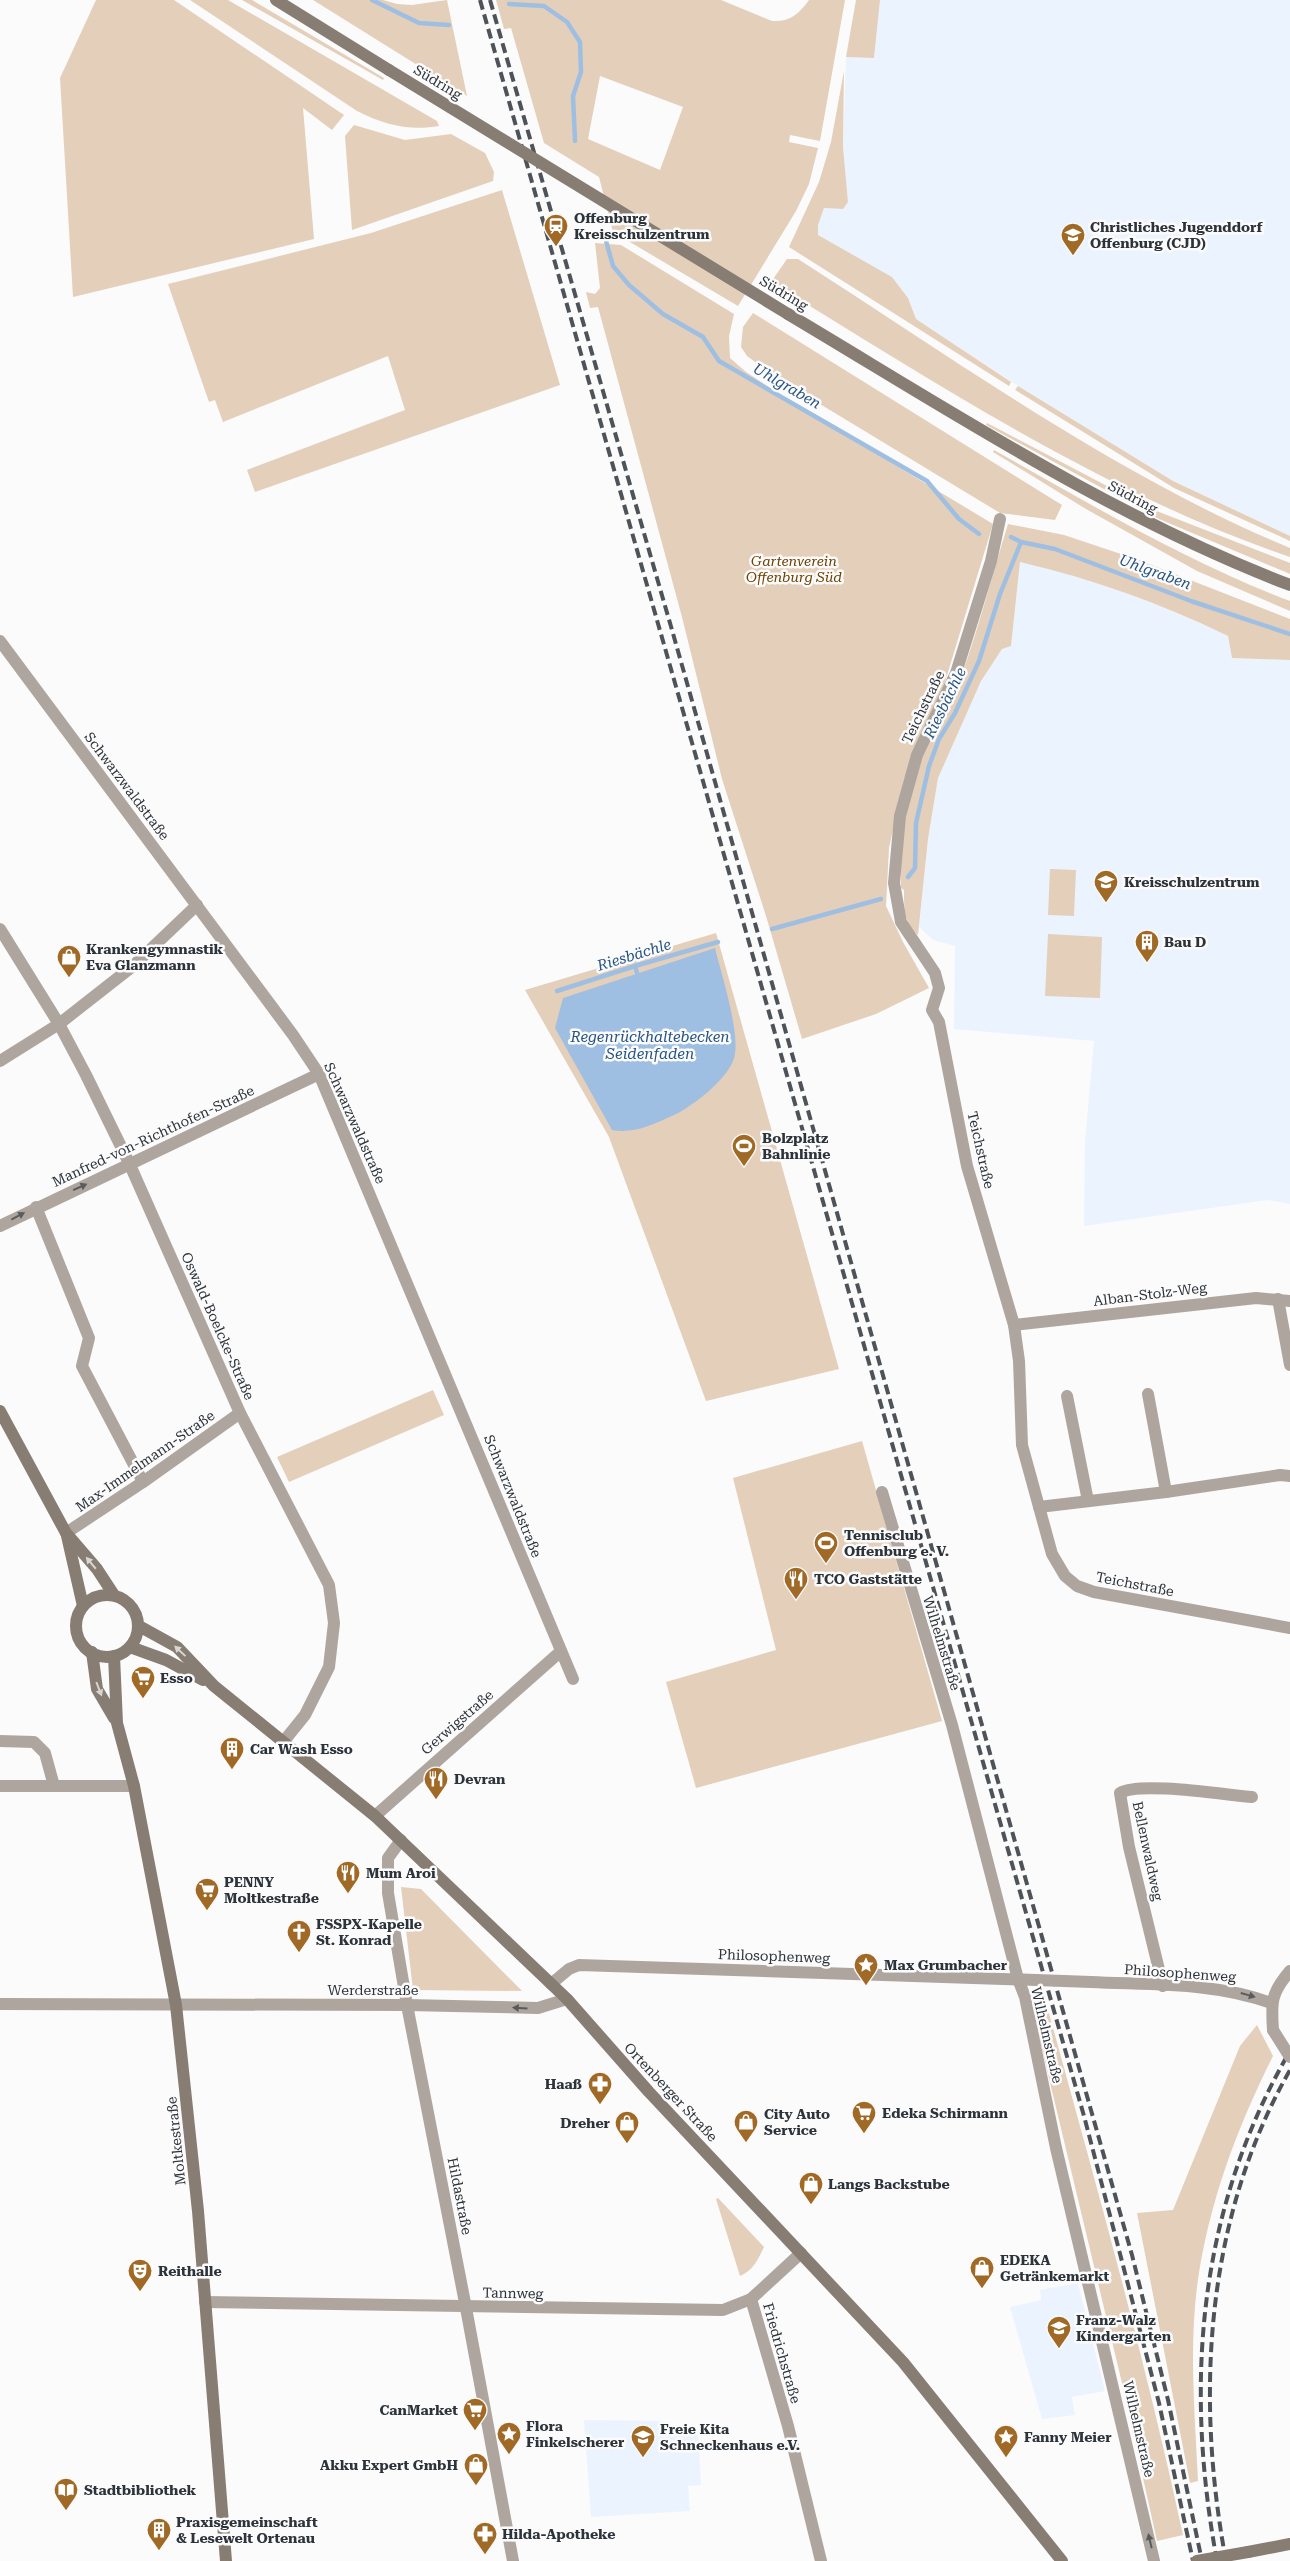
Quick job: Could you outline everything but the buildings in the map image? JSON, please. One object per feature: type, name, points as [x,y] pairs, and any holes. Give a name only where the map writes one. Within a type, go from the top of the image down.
[{"type":"street","name":"Südring","points":[[276,0],[788,314],[964,419],[1129,513],[1214,554],[1290,585]]},
{"type":"street","name":"Teichstraße","points":[[1000,519],[991,561],[956,673],[917,755],[900,816],[894,883],[901,922],[935,973],[939,988],[932,1010],[939,1022],[967,1166],[1014,1325],[1019,1361],[1022,1445],[1052,1554],[1064,1576],[1076,1586],[1094,1592],[1290,1628]]},
{"type":"street","name":"Schwarzwaldstraße","points":[[0,641],[293,1034],[319,1074],[560,1652],[573,1679]]},
{"type":"street","points":[[0,1061],[59,1024],[132,966],[197,905]]},
{"type":"street","name":"Oswald-Boelcke-Straße","points":[[0,929],[59,1024],[130,1165],[240,1413],[322,1567],[333,1604],[333,1644],[329,1667],[305,1715],[284,1741]]},
{"type":"street","name":"Manfred-von-Richthofen-Straße","points":[[0,1226],[36,1207],[130,1165],[319,1074]]},
{"type":"street","points":[[36,1207],[89,1338],[82,1366],[143,1482]]},
{"type":"street","name":"Alban-Stolz-Weg","points":[[1014,1325],[1256,1298],[1284,1300]]},
{"type":"street","points":[[1284,1300],[1290,1365]]},
{"type":"street","points":[[1148,1394],[1166,1492]]},
{"type":"street","points":[[1067,1396],[1088,1502]]},
{"type":"street","points":[[0,1411],[66,1533],[97,1569],[114,1595],[131,1606],[139,1626],[135,1640],[130,1646],[114,1656],[106,1657],[92,1652],[84,1646],[77,1630],[79,1613],[83,1606],[96,1597],[114,1595]]},
{"type":"street","name":"Max-Immelmann-Straße","points":[[66,1533],[143,1482],[240,1413]]},
{"type":"street","points":[[1039,1506],[1166,1492],[1280,1475],[1290,1476]]},
{"type":"street","name":"Wilhelmstraße","points":[[882,1492],[952,1724],[1018,1979],[1026,1997],[1056,2148],[1154,2561]]},
{"type":"street","points":[[66,1533],[83,1606]]},
{"type":"street","name":"Ortenberger Straße","points":[[139,1626],[177,1647],[214,1686],[375,1816],[568,1999],[649,2092],[903,2362],[1062,2561]]},
{"type":"street","name":"Ortenberger Straße","points":[[130,1646],[166,1660],[214,1686]]},
{"type":"street","name":"Moltkestraße","points":[[92,1652],[97,1689],[117,1723]]},
{"type":"street","name":"Gerwigstraße","points":[[375,1816],[560,1652]]},
{"type":"street","name":"Moltkestraße","points":[[114,1656],[117,1723],[134,1786],[176,2005],[198,2211],[226,2561]]},
{"type":"street","points":[[0,1741],[34,1742],[45,1753],[54,1786]]},
{"type":"street","points":[[0,1786],[134,1786]]},
{"type":"street","name":"Bellenwaldweg","points":[[1163,1986],[1129,1847],[1120,1793],[1126,1789],[1145,1788],[1252,1797]]},
{"type":"street","name":"Hildastraße","points":[[400,1840],[388,1858],[386,1875],[407,2004],[513,2561]]},
{"type":"street","name":"Philosophenweg","points":[[551,1984],[568,1969],[579,1965],[1091,1982],[1224,1990],[1248,1994],[1271,2003]]},
{"type":"street","points":[[1290,1971],[1278,1985],[1271,2003],[1273,2030],[1290,2057]]},
{"type":"street","name":"Werderstraße","points":[[0,2004],[407,2004],[538,2008],[568,1999]]},
{"type":"street","name":"Tannweg","points":[[205,2302],[466,2308],[723,2310],[751,2299],[801,2253]]},
{"type":"street","name":"Friedrichstraße","points":[[751,2299],[788,2426],[821,2561]]},
{"type":"street","points":[[1197,2561],[1290,2544]]},
{"type":"shaded area","name":"Christliches Jugenddorf Offenburg (CJD)","points":[[880,0],[1290,0],[1290,536],[1173,481],[1041,401],[916,319],[908,298],[892,277],[818,235],[818,225],[824,208],[842,209],[848,202],[843,147],[846,57],[874,58]]},
{"type":"shaded area","name":"Kreisschulzentrum","points":[[1020,562],[1079,576],[1127,592],[1209,627],[1228,636],[1232,658],[1290,660],[1290,1204],[1268,1200],[1084,1226],[1085,1141],[1094,1041],[954,1029],[955,946],[933,940],[919,927],[928,839],[938,778],[951,745],[981,681],[1002,649],[1011,646]]},
{"type":"shaded area","name":"Franz-Walz Kindergarten","points":[[1078,2283],[1105,2391],[1072,2397],[1075,2415],[1042,2419],[1010,2307],[1041,2300],[1040,2290]]},
{"type":"shaded area","name":"Freie Kita Schneckenhaus e.V.","points":[[584,2420],[670,2421],[671,2432],[698,2431],[701,2485],[688,2486],[690,2511],[591,2517]]},
{"type":"green space","points":[[96,0],[174,0],[344,115],[332,130],[303,108],[314,239],[73,297],[60,78]]},
{"type":"green space","points":[[190,0],[228,0],[437,121],[439,126],[417,128],[397,126],[357,111]]},
{"type":"green space","points":[[242,0],[252,0],[384,78],[383,80]]},
{"type":"green space","points":[[313,0],[383,0],[397,4],[412,5],[447,0],[467,96]]},
{"type":"green space","points":[[496,0],[721,0],[772,21],[778,21],[794,16],[809,0],[845,0],[820,141],[790,135],[789,142],[818,148],[809,184],[796,211],[738,306],[613,232],[599,177],[544,143],[511,28],[504,29]],"holes":[[[600,76],[683,107],[660,170],[588,139]]]},
{"type":"green space","points":[[856,0],[880,0],[874,58],[846,57]]},
{"type":"green space","points":[[844,71],[843,147],[848,202],[843,209],[824,208],[818,225],[818,235],[892,277],[908,298],[916,319],[1011,382],[1009,386],[789,247],[819,182],[831,142]]},
{"type":"green space","points":[[354,125],[405,140],[451,134],[485,153],[494,172],[493,181],[352,230],[345,136]]},
{"type":"green space","points":[[502,190],[560,385],[255,492],[247,470],[405,410],[388,356],[223,422],[215,400],[209,402],[168,284],[371,233]]},
{"type":"green space","name":"Gartenverein Offenburg Süd","points":[[595,243],[621,245],[734,314],[729,336],[730,358],[746,372],[807,412],[993,524],[938,705],[904,780],[889,848],[886,906],[903,942],[929,988],[876,1014],[802,1039],[766,916],[722,779],[682,617],[598,307],[590,308],[586,292],[595,294],[600,288]]},
{"type":"green space","points":[[787,259],[798,259],[978,376],[1099,451],[1225,519],[1290,548],[1290,557],[1221,531],[1154,502],[1023,434],[960,397],[771,282]]},
{"type":"green space","points":[[753,313],[1062,505],[1055,520],[1000,513],[782,381],[747,356],[741,347],[743,327]]},
{"type":"green space","points":[[1018,386],[1173,481],[1290,536],[1290,541],[1174,488],[1015,390]]},
{"type":"green space","points":[[987,423],[1149,508],[1290,563],[1290,574],[1159,519],[986,425]]},
{"type":"green space","points":[[994,450],[1176,550],[1252,586],[1290,601],[1290,611],[1197,571],[1086,509],[993,452]]},
{"type":"green space","points":[[1008,524],[1064,535],[1139,560],[1290,619],[1290,660],[1232,658],[1228,636],[1203,624],[1100,584],[1020,562],[1011,646],[1002,649],[981,681],[938,778],[928,839],[918,935],[907,920],[904,890],[901,888],[903,835],[909,799],[918,765],[949,705],[961,677]]},
{"type":"green space","points":[[1050,869],[1076,870],[1074,916],[1048,915]]},
{"type":"green space","points":[[716,933],[839,1369],[706,1401],[609,1137],[525,990]]},
{"type":"green space","points":[[1048,934],[1102,937],[1100,998],[1045,996]]},
{"type":"green space","points":[[433,1390],[444,1415],[289,1482],[277,1457]]},
{"type":"green space","name":"Tennisclub Offenburg e. V.","points":[[862,1441],[942,1721],[696,1788],[666,1682],[776,1650],[733,1478]]},
{"type":"green space","points":[[401,1887],[421,1889],[522,1991],[413,1990]]},
{"type":"green space","points":[[1038,1995],[1044,1995],[1135,2331],[1183,2535],[1157,2541],[1122,2383],[1031,2003]]},
{"type":"green space","points":[[1257,2025],[1273,2056],[1247,2112],[1225,2168],[1208,2227],[1197,2287],[1193,2359],[1198,2481],[1190,2483],[1137,2213],[1173,2210],[1240,2046]]},
{"type":"green space","points":[[718,2198],[764,2247],[752,2268],[740,2276],[716,2199]]},
{"type":"water","name":"Regenrückhaltebecken Seidenfaden","points":[[715,948],[730,1006],[735,1038],[735,1051],[729,1069],[708,1092],[690,1106],[674,1115],[652,1125],[629,1131],[612,1130],[555,1028],[563,998]]},
{"type":"waterway","name":"Uhlgraben","points":[[372,0],[419,23],[449,25]]},
{"type":"waterway","name":"Uhlgraben","points":[[509,4],[544,6],[567,22],[580,42],[581,72],[573,96],[575,141]]},
{"type":"waterway","name":"Uhlgraben","points":[[606,241],[613,266],[629,285],[663,314],[703,337],[719,361],[927,481],[959,519],[979,534]]},
{"type":"waterway","name":"Uhlgraben","points":[[1011,537],[1021,542],[1055,549],[1191,601],[1290,634]]},
{"type":"waterway","name":"Riesbächle","points":[[908,877],[915,868],[916,823],[929,766],[939,739],[955,713],[979,661],[1000,594],[1021,542]]},
{"type":"waterway","name":"Riesbächle","points":[[772,929],[881,899]]},
{"type":"waterway","name":"Riesbächle","points":[[557,991],[718,942]]},
{"type":"waterway","name":"Riesbächle","points":[[635,966],[637,973]]},
{"type":"railway","points":[[480,0],[1084,2116],[1159,2403],[1193,2561]]},
{"type":"railway","points":[[490,0],[672,630],[1132,2255],[1168,2400],[1202,2561]]},
{"type":"railway","points":[[1217,2561],[1207,2495],[1202,2429],[1201,2364],[1207,2299],[1218,2235],[1235,2172],[1259,2111],[1290,2051]]},
{"type":"railway","points":[[1226,2561],[1216,2499],[1211,2436],[1210,2372],[1214,2310],[1224,2247],[1240,2186],[1262,2127],[1290,2070]]},
{"type":"place","name":"Offenburg Kreisschulzentrum","points":[[556,247]]},
{"type":"place","name":"Christliches Jugenddorf Offenburg (CJD)","points":[[1073,256]]},
{"type":"place","name":"Kreisschulzentrum","points":[[1106,903]]},
{"type":"place","name":"Bau D","points":[[1147,963]]},
{"type":"place","name":"Krankengymnastik Eva Glanzmann","points":[[69,978]]},
{"type":"place","name":"Bolzplatz Bahnlinie","points":[[744,1167]]},
{"type":"place","name":"Tennisclub Offenburg e. V.","points":[[826,1564]]},
{"type":"place","name":"TCO Gaststätte","points":[[796,1600]]},
{"type":"place","name":"Esso","points":[[143,1699]]},
{"type":"place","name":"Car Wash Esso","points":[[232,1770]]},
{"type":"place","name":"Devran","points":[[436,1800]]},
{"type":"place","name":"Mum Aroi","points":[[348,1894]]},
{"type":"place","name":"PENNY Moltkestraße","points":[[207,1911]]},
{"type":"place","name":"FSSPX-Kapelle St. Konrad","points":[[299,1953]]},
{"type":"place","name":"Max Grumbacher","points":[[866,1986]]},
{"type":"place","name":"Haaß","points":[[600,2105]]},
{"type":"place","name":"Edeka Schirmann","points":[[864,2134]]},
{"type":"place","name":"City Auto Service","points":[[746,2143]]},
{"type":"place","name":"Dreher","points":[[627,2144]]},
{"type":"place","name":"Langs Backstube","points":[[811,2205]]},
{"type":"place","name":"EDEKA Getränkemarkt","points":[[982,2289]]},
{"type":"place","name":"Reithalle","points":[[140,2292]]},
{"type":"place","name":"Franz-Walz Kindergarten","points":[[1059,2349]]},
{"type":"place","name":"CanMarket","points":[[475,2431]]},
{"type":"place","name":"Flora Finkelscherer","points":[[509,2455]]},
{"type":"place","name":"Freie Kita Schneckenhaus e.V.","points":[[643,2458]]},
{"type":"place","name":"Fanny Meier","points":[[1006,2458]]},
{"type":"place","name":"Akku Expert GmbH","points":[[476,2486]]},
{"type":"place","name":"Stadtbibliothek","points":[[66,2511]]},
{"type":"place","name":"Praxisgemeinschaft & Lesewelt Ortenau","points":[[159,2551]]},
{"type":"place","name":"Hilda-Apotheke","points":[[485,2555]]}]
